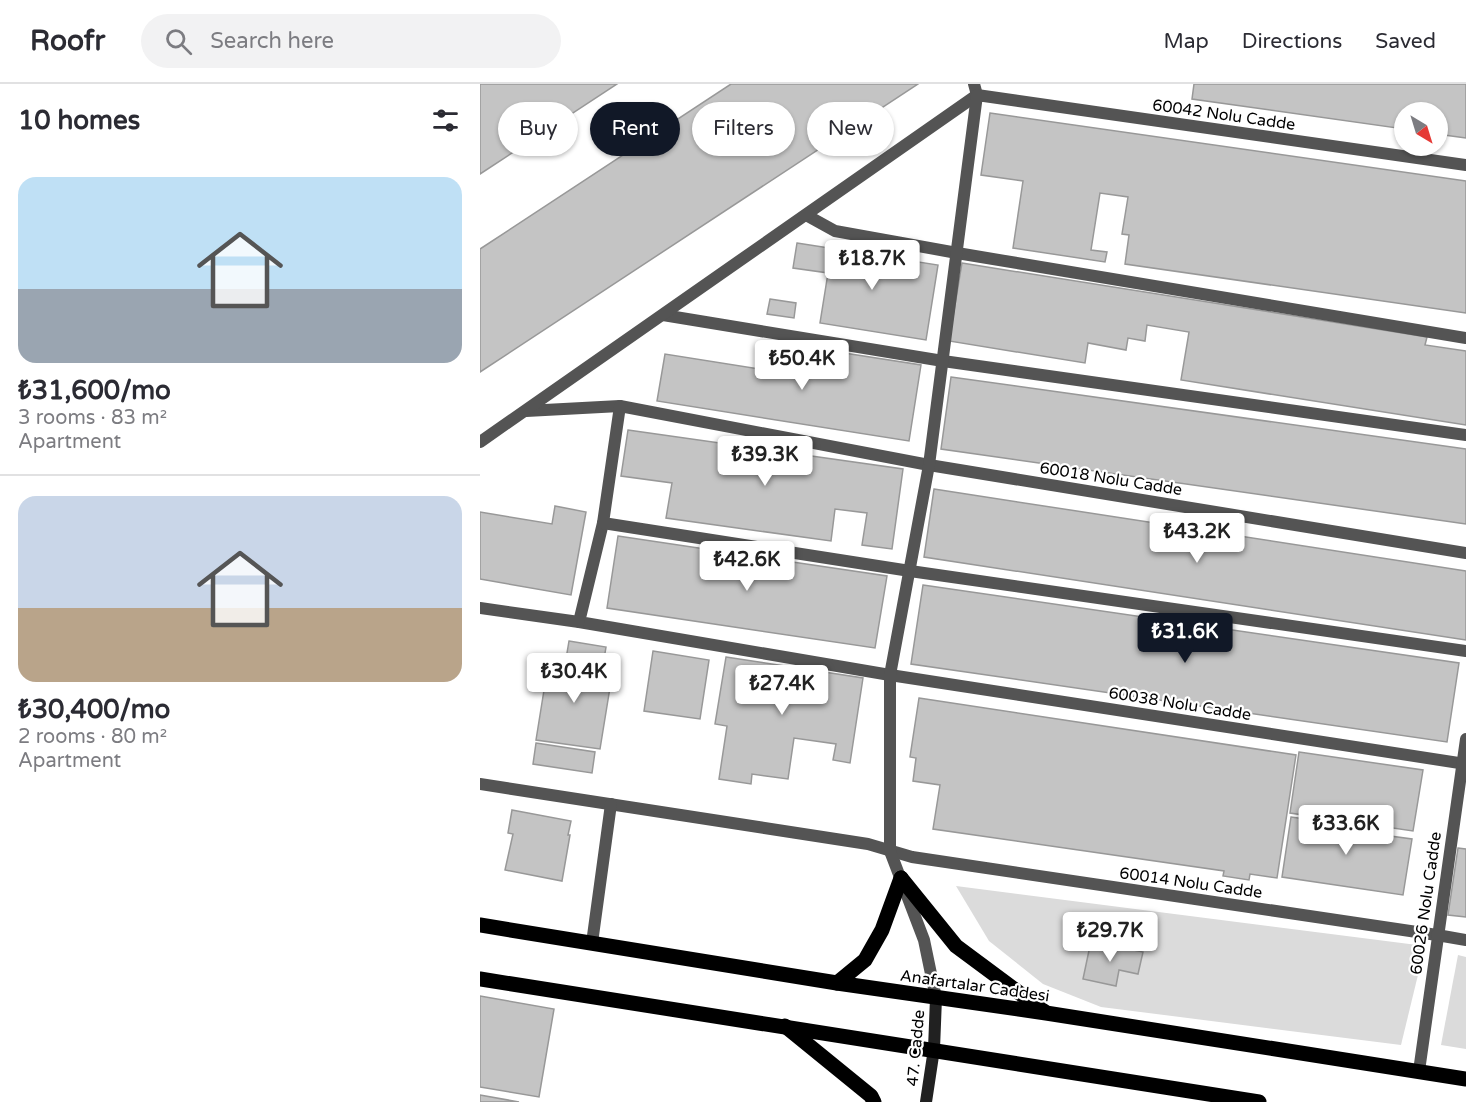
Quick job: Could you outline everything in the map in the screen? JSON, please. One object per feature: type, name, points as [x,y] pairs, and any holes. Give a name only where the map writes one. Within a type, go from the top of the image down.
[{"type":"main road","points":[[837,984],[865,960],[882,930],[901,878]]},
{"type":"main road","points":[[901,878],[956,946],[1046,1013]]},
{"type":"main road","name":"Anafartalar Caddesi","points":[[480,925],[837,984],[1046,1013],[1466,1079]]},
{"type":"main road","points":[[480,979],[1259,1102]]},
{"type":"main road","points":[[786,1026],[871,1096],[874,1102]]},
{"type":"street","name":"60042 Nolu Cadde","points":[[975,90],[1466,165]]},
{"type":"street","points":[[480,442],[806,215],[975,90]]},
{"type":"street","points":[[936,998],[924,940],[890,851],[890,675],[929,465],[957,253],[975,90]]},
{"type":"street","points":[[806,215],[835,231],[1466,338]]},
{"type":"street","points":[[663,315],[943,361],[1466,435]]},
{"type":"street","points":[[579,622],[603,523],[621,406]]},
{"type":"street","name":"60018 Nolu Cadde","points":[[525,411],[621,406],[929,465],[1466,553]]},
{"type":"street","points":[[603,523],[910,571],[1466,651]]},
{"type":"street","name":"60038 Nolu Cadde","points":[[480,608],[579,622],[890,675],[1464,764]]},
{"type":"street","name":"60026 Nolu Cadde","points":[[1419,1071],[1466,739]]},
{"type":"street","name":"60014 Nolu Cadde","points":[[480,784],[868,844],[912,857],[1466,940]]},
{"type":"street","points":[[592,943],[611,804]]},
{"type":"street","name":"47. Cadde","points":[[926,1102],[934,1049],[936,998]]},
{"type":"shaded area","points":[[956,886],[1425,946],[1401,1045],[1101,1007],[1043,984],[989,941]]},
{"type":"shaded area","points":[[1458,955],[1466,957],[1466,1049],[1441,1045]]},
{"type":"building","points":[[480,84],[617,84],[578,110],[578,102],[498,102],[498,156],[507,156],[480,174]]},
{"type":"building","points":[[731,84],[918,84],[891,102],[807,102],[808,156],[480,372],[480,249],[621,156],[680,156],[680,118],[692,110],[692,156],[795,156],[795,102],[704,102]]},
{"type":"building","points":[[1194,84],[1466,84],[1466,138],[1448,136],[1448,102],[1394,102],[1394,128],[1192,99]]},
{"type":"building","points":[[990,113],[1466,181],[1466,313],[1125,264],[1129,235],[1122,234],[1128,197],[1100,193],[1091,250],[1107,252],[1105,262],[1013,248],[1023,181],[981,175]]},
{"type":"building","points":[[797,243],[938,265],[926,340],[820,323],[828,273],[793,268]]},
{"type":"building","points":[[962,263],[1427,337],[1425,345],[1466,351],[1466,425],[1181,380],[1189,332],[1147,325],[1145,341],[1128,338],[1126,350],[1088,343],[1085,363],[949,341]]},
{"type":"building","points":[[770,299],[796,303],[794,318],[767,314]]},
{"type":"building","points":[[812,348],[921,365],[909,441],[657,401],[665,354],[765,370],[768,352],[792,356],[789,373],[808,376]]},
{"type":"building","points":[[951,377],[1466,449],[1466,524],[941,449]]},
{"type":"building","points":[[628,430],[903,469],[892,549],[862,545],[867,513],[835,509],[831,541],[666,518],[672,483],[621,476]]},
{"type":"building","points":[[934,489],[1466,571],[1466,640],[924,557]]},
{"type":"building","points":[[555,506],[586,512],[571,595],[480,579],[480,512],[552,524]]},
{"type":"building","points":[[618,536],[887,576],[875,648],[607,608]]},
{"type":"building","points":[[923,585],[1459,663],[1447,742],[911,664]]},
{"type":"building","points":[[569,641],[606,647],[603,665],[566,659]]},
{"type":"building","points":[[653,651],[709,660],[700,719],[644,711]]},
{"type":"building","points":[[726,657],[863,678],[850,763],[833,760],[836,744],[794,738],[788,779],[752,774],[751,784],[719,779],[727,726],[715,724]]},
{"type":"building","points":[[549,659],[613,669],[600,749],[536,740]]},
{"type":"building","points":[[919,698],[1296,755],[1277,878],[1250,874],[1249,880],[1223,876],[1224,871],[933,829],[940,785],[913,781],[916,758],[910,757]]},
{"type":"building","points":[[536,743],[595,752],[592,773],[533,764]]},
{"type":"building","points":[[1299,752],[1423,770],[1413,831],[1290,813]]},
{"type":"building","points":[[512,810],[571,821],[562,881],[505,870],[513,834],[508,833]]},
{"type":"building","points":[[1291,817],[1368,828],[1368,833],[1412,839],[1403,895],[1282,877]]},
{"type":"building","points":[[1458,848],[1466,849],[1466,917],[1448,915]]},
{"type":"building","points":[[1091,941],[1143,952],[1138,974],[1119,970],[1116,986],[1083,979]]},
{"type":"building","points":[[480,996],[554,1009],[539,1097],[480,1087]]},
{"type":"building","points":[[480,1095],[519,1102],[480,1102]]}]
